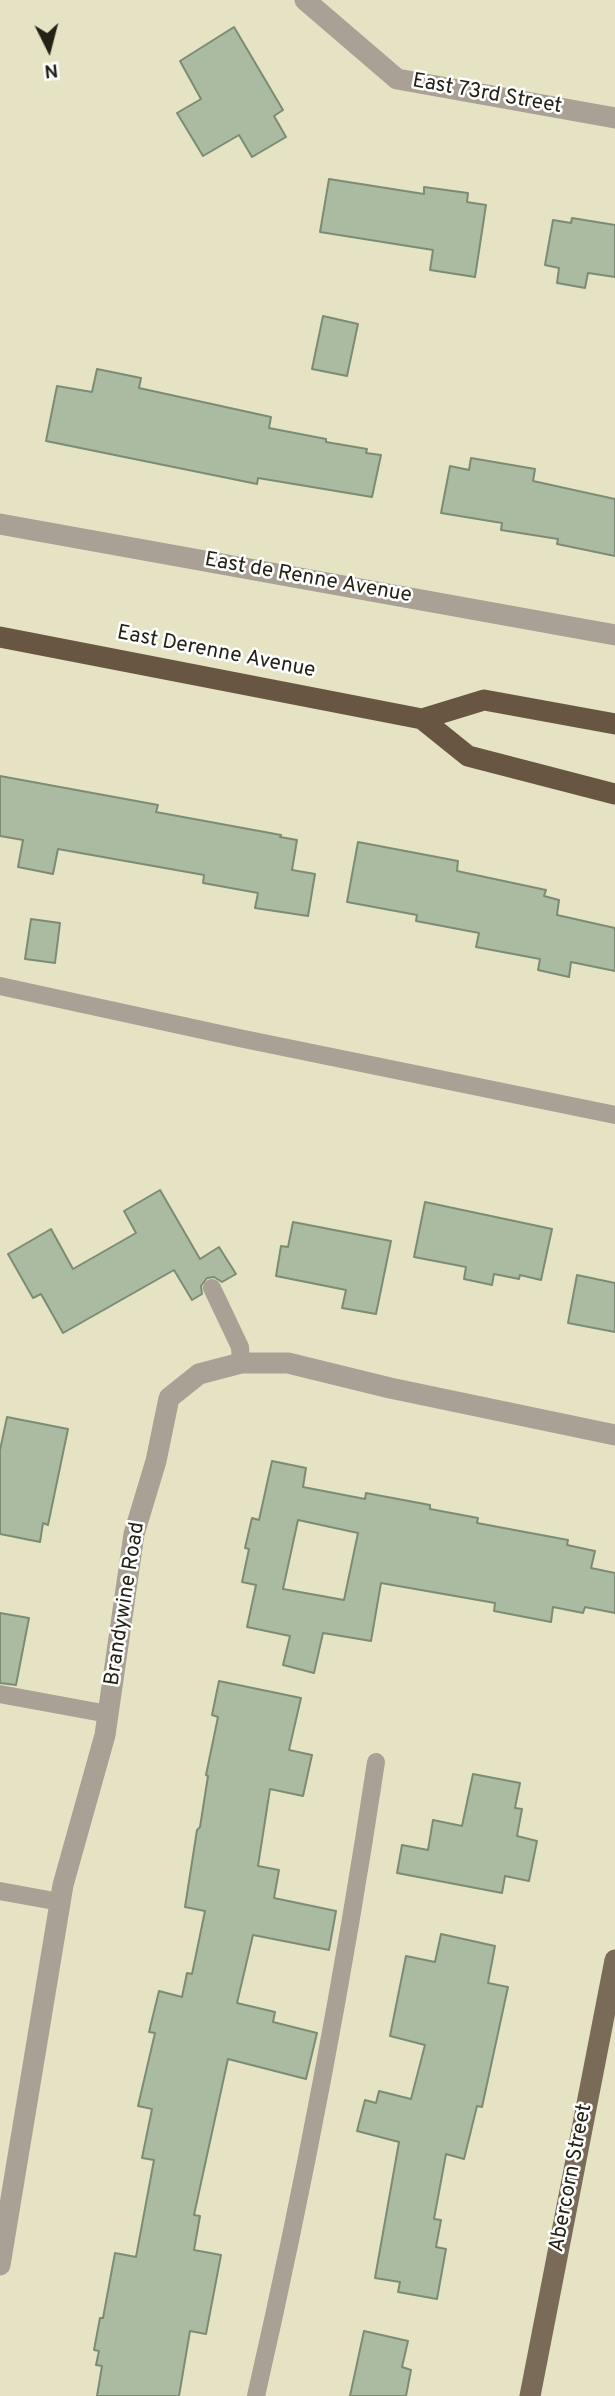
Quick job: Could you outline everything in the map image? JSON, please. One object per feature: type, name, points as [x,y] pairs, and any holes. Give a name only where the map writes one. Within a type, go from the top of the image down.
[{"type":"highway","name":"East Derenne Avenue","points":[[0,637],[422,719],[484,700],[615,724]]},
{"type":"highway","name":"East Derenne Avenue","points":[[422,719],[468,757],[615,794]]},
{"type":"main road","name":"Abercorn Street","points":[[530,2396],[615,1960]]},
{"type":"street","name":"East 73rd Street","points":[[305,0],[397,79],[615,118]]},
{"type":"street","name":"East de Renne Avenue","points":[[0,524],[615,635]]},
{"type":"street","name":"Brandywine Road","points":[[0,2265],[60,1902],[105,1735],[134,1534],[156,1461],[169,1398],[199,1374],[241,1363],[288,1363],[390,1388],[615,1435]]},
{"type":"lane","points":[[0,986],[615,1115]]},
{"type":"lane","points":[[212,1288],[240,1347],[241,1363]]},
{"type":"lane","points":[[0,1694],[108,1714]]},
{"type":"lane","points":[[256,2396],[282,2285],[351,1928],[376,1762]]},
{"type":"lane","points":[[0,1891],[60,1902]]},
{"type":"building","points":[[234,27],[283,110],[274,116],[286,137],[252,157],[239,135],[203,156],[177,113],[201,99],[180,61]]},
{"type":"building","points":[[329,179],[424,194],[424,187],[468,193],[467,202],[486,205],[475,277],[430,270],[433,250],[320,232]]},
{"type":"building","points":[[572,218],[615,225],[615,277],[588,273],[585,288],[557,283],[559,268],[545,265],[553,220],[571,223]]},
{"type":"building","points":[[323,316],[358,324],[347,376],[312,369]]},
{"type":"building","points":[[97,369],[141,378],[139,388],[271,417],[269,428],[326,439],[326,442],[367,449],[366,453],[381,455],[372,497],[258,478],[257,484],[46,441],[57,386],[92,392]]},
{"type":"building","points":[[471,458],[535,469],[533,481],[615,499],[615,556],[557,544],[558,539],[501,530],[502,523],[441,513],[450,466],[469,470]]},
{"type":"building","points":[[0,776],[158,805],[156,812],[297,840],[292,870],[315,874],[308,916],[255,908],[258,893],[203,883],[204,875],[58,849],[53,874],[18,867],[23,840],[0,836]]},
{"type":"building","points":[[358,842],[458,861],[457,871],[546,890],[544,896],[559,900],[557,915],[615,928],[615,971],[571,962],[569,977],[538,970],[540,959],[476,947],[479,933],[416,921],[417,915],[347,902]]},
{"type":"building","points":[[31,919],[60,923],[55,963],[25,959]]},
{"type":"building","points":[[160,1190],[200,1259],[219,1247],[236,1274],[222,1282],[214,1277],[207,1278],[201,1286],[202,1294],[192,1300],[174,1270],[63,1333],[41,1294],[33,1298],[8,1254],[51,1229],[73,1269],[136,1233],[124,1211]]},
{"type":"building","points":[[425,1202],[552,1229],[541,1280],[520,1275],[519,1279],[494,1274],[492,1285],[464,1279],[466,1267],[414,1257]]},
{"type":"building","points":[[293,1222],[391,1241],[376,1314],[342,1308],[346,1290],[276,1276],[281,1246],[288,1247]]},
{"type":"building","points":[[577,1275],[615,1283],[615,1332],[568,1323]]},
{"type":"building","points":[[7,1417],[68,1429],[48,1525],[43,1523],[40,1542],[0,1534],[0,1450]]},
{"type":"building","points":[[272,1461],[306,1468],[303,1487],[365,1499],[366,1493],[430,1505],[430,1509],[478,1518],[477,1523],[568,1540],[567,1545],[595,1551],[591,1568],[615,1573],[615,1613],[585,1607],[583,1613],[553,1607],[551,1622],[494,1611],[495,1603],[381,1583],[371,1641],[323,1633],[314,1673],[283,1665],[290,1636],[247,1627],[256,1585],[242,1582],[249,1549],[245,1548],[252,1518],[259,1520]],"holes":[[[298,1520],[358,1533],[344,1600],[283,1589]]]},
{"type":"building","points":[[0,1613],[29,1618],[16,1685],[0,1683]]},
{"type":"building","points":[[219,1681],[301,1698],[289,1750],[312,1755],[303,1796],[270,1789],[258,1866],[279,1870],[274,1898],[336,1911],[329,1950],[253,1935],[237,2003],[275,2012],[273,2022],[317,2033],[306,2079],[228,2059],[194,2215],[200,2216],[194,2250],[221,2255],[206,2334],[190,2331],[179,2396],[97,2396],[102,2366],[96,2365],[99,2351],[94,2350],[115,2253],[136,2257],[154,2160],[142,2158],[152,2109],[138,2106],[155,2033],[149,2032],[159,1991],[182,1997],[187,1973],[192,1974],[205,1911],[185,1907],[218,1717],[212,1715]]},
{"type":"building","points":[[473,1774],[520,1783],[515,1808],[522,1809],[517,1836],[537,1841],[529,1881],[505,1876],[502,1893],[397,1873],[402,1845],[428,1850],[433,1820],[462,1826]]},
{"type":"building","points":[[441,1934],[495,1946],[488,1983],[508,1987],[482,2107],[477,2106],[464,2159],[446,2154],[434,2219],[441,2220],[436,2247],[446,2249],[437,2299],[398,2292],[400,2282],[375,2278],[399,2142],[357,2131],[365,2100],[376,2103],[379,2091],[411,2099],[425,2045],[390,2036],[406,1956],[435,1962]]},
{"type":"building","points":[[364,2331],[408,2341],[402,2367],[411,2370],[406,2396],[350,2396]]}]
